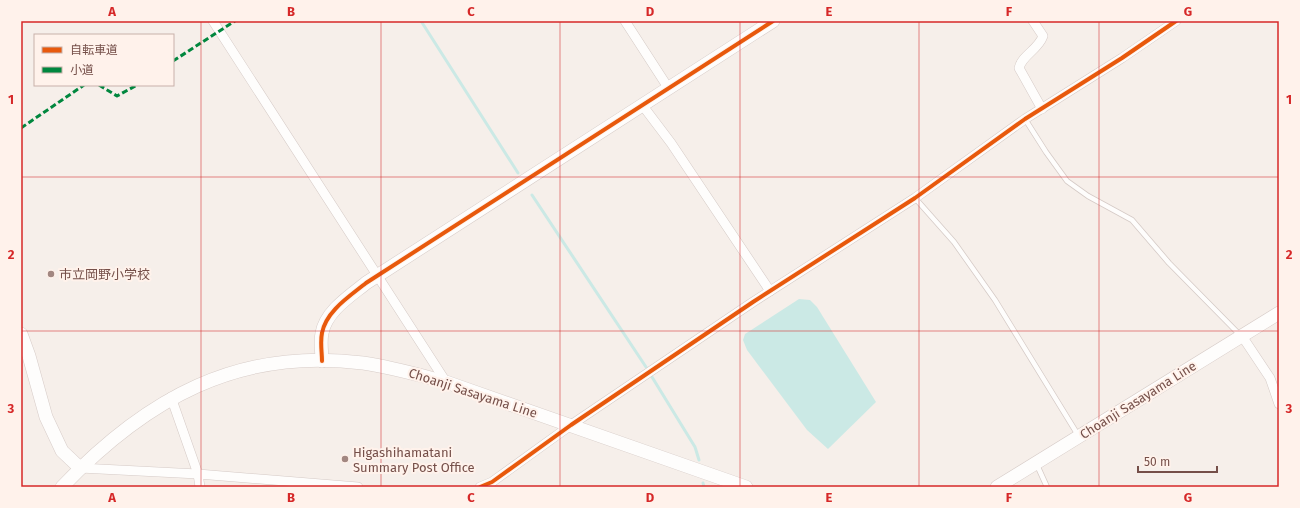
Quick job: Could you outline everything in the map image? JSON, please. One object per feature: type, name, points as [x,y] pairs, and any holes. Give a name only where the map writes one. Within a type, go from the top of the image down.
[{"type":"main road","points":[[322,361],[322,333],[327,319],[342,302],[376,276],[643,106],[773,21]]},
{"type":"main road","name":"Choanji Sasayama Line","points":[[997,487],[1279,313]]},
{"type":"main road","points":[[21,334],[29,356],[46,417],[62,451],[80,468]]},
{"type":"main road","name":"Choanji Sasayama Line","points":[[62,487],[80,468],[131,424],[171,397],[231,372],[288,361],[363,363],[446,382],[571,425],[717,481],[746,487]]},
{"type":"street","points":[[213,21],[376,276],[446,382]]},
{"type":"street","points":[[625,21],[669,89]]},
{"type":"street","points":[[1033,21],[1042,36],[1040,43],[1021,61],[1019,68],[1042,109]]},
{"type":"street","points":[[480,487],[492,482],[571,425],[770,291],[915,198],[1025,119],[1122,58],[1176,21]]},
{"type":"street","points":[[643,106],[671,143],[770,291]]},
{"type":"street","points":[[1242,336],[1270,378],[1279,404]]},
{"type":"street","points":[[171,397],[198,474],[200,487]]},
{"type":"street","points":[[80,468],[198,474],[358,487]]},
{"type":"lane","points":[[1025,119],[1067,181],[1088,196],[1132,220],[1169,263],[1242,336]]},
{"type":"lane","points":[[915,198],[954,242],[995,300],[1078,436]]},
{"type":"lane","points":[[1036,463],[1047,487]]},
{"type":"water","points":[[799,299],[810,300],[817,307],[876,402],[828,449],[807,430],[747,350],[743,340],[745,334]]},
{"type":"waterway","points":[[421,21],[518,173]]},
{"type":"waterway","points":[[532,195],[646,367]]},
{"type":"waterway","points":[[652,377],[695,447],[699,460]]},
{"type":"waterway","points":[[703,483],[704,487]]},
{"type":"marked path","points":[[174,60],[235,21]]},
{"type":"marked path","points":[[21,128],[83,86]]},
{"type":"marked path","points":[[101,86],[117,96],[135,86]]},
{"type":"cycle path","points":[[322,361],[321,336],[324,325],[333,311],[366,283],[773,21]]},
{"type":"cycle path","points":[[480,487],[492,482],[571,425],[753,302],[915,198],[1025,119],[1122,58],[1176,21]]},
{"type":"place","name":"市立岡野小学校","points":[[51,274]]},
{"type":"place","name":"Higashihamatani Summary Post Office","points":[[345,459]]}]
